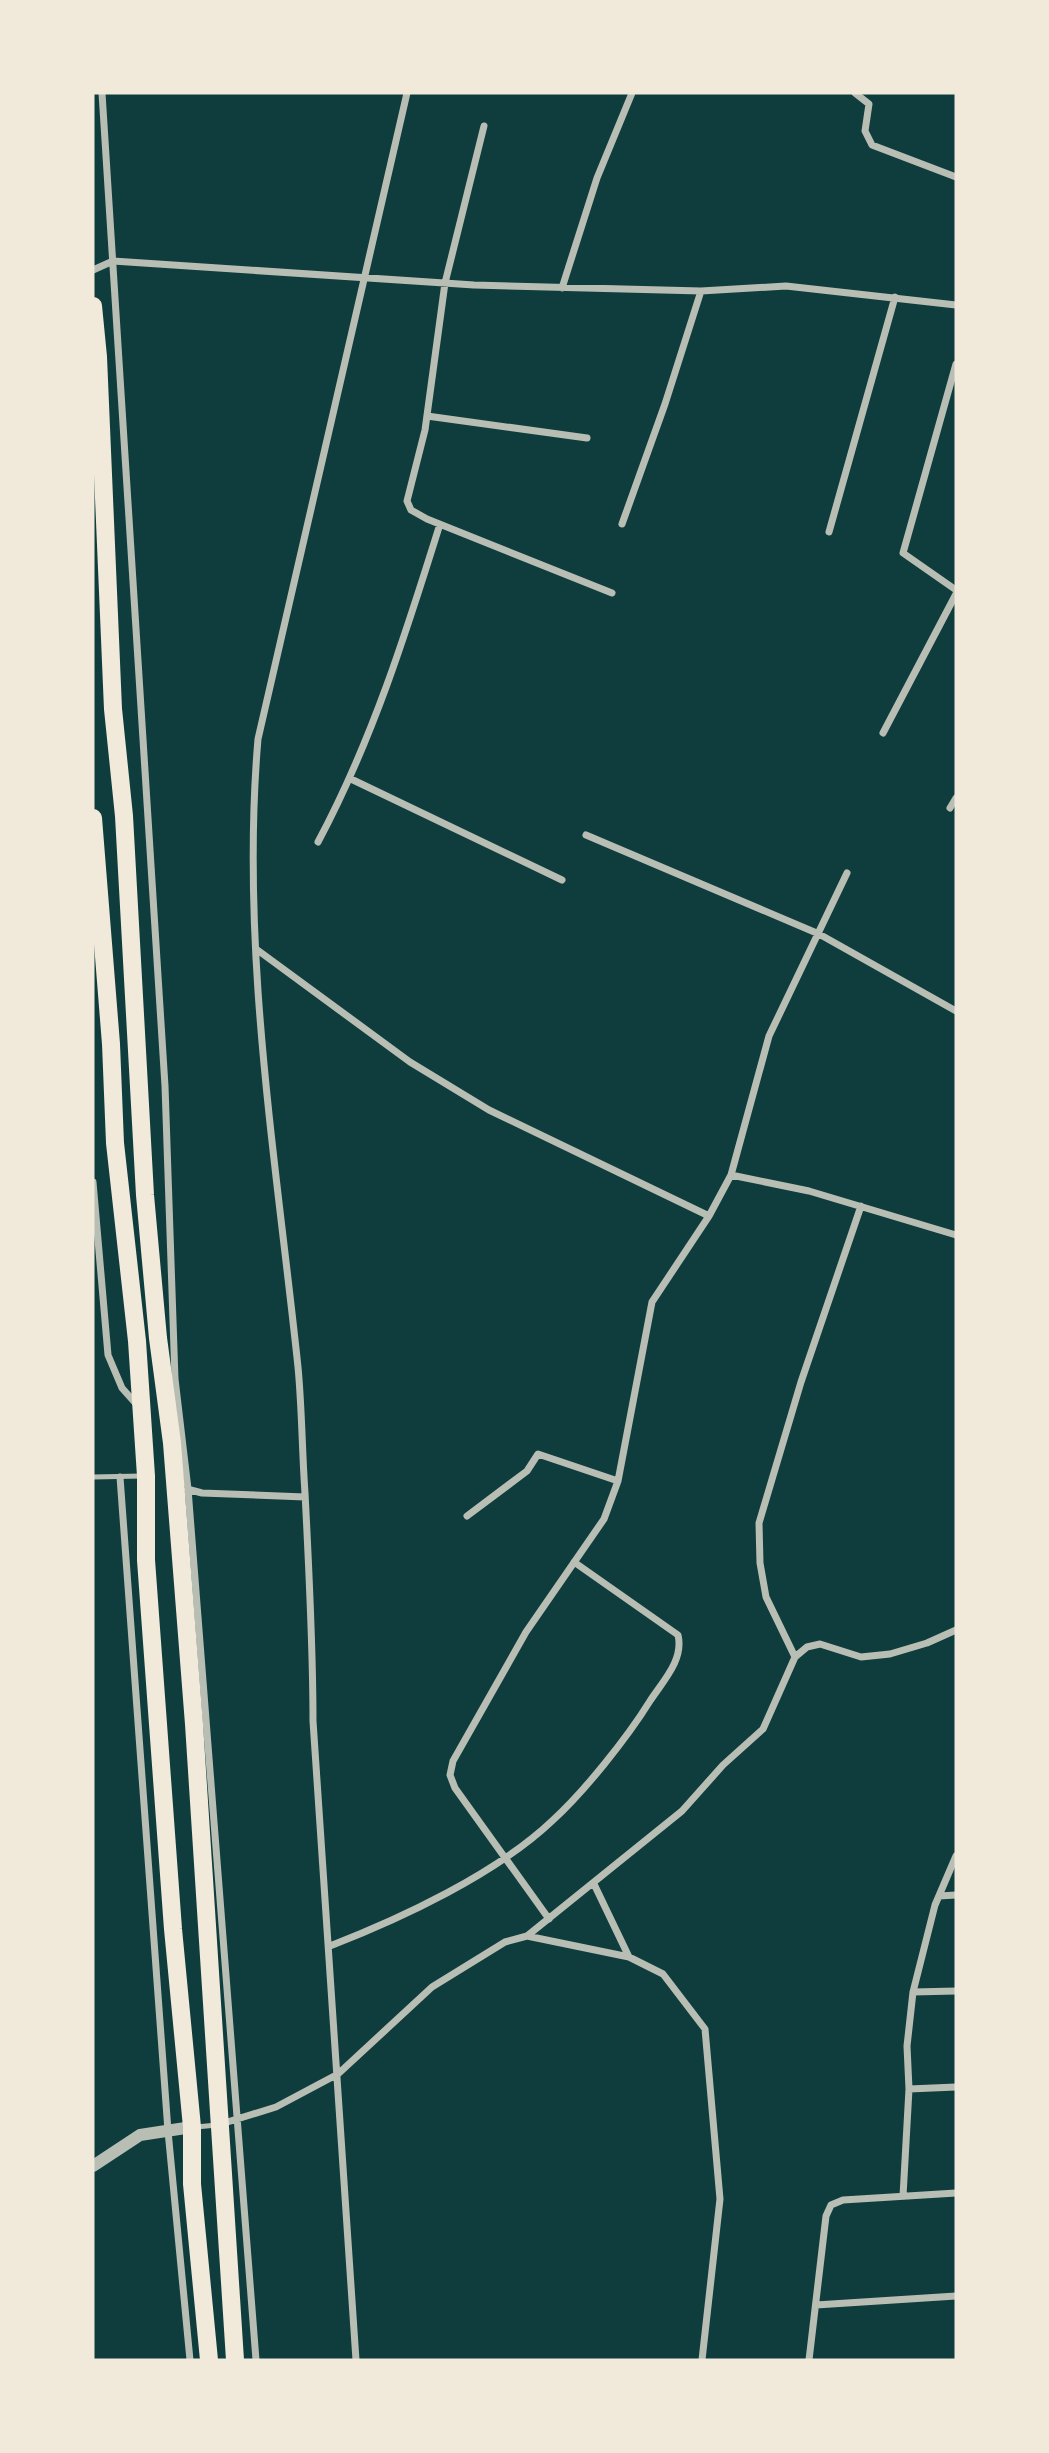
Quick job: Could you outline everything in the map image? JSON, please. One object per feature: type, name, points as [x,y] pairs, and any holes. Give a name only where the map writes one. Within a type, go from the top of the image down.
[{"type":"highway","points":[[93,306],[98,357],[113,709],[124,816],[145,1195],[182,1488],[235,2360]]},
{"type":"highway","points":[[93,818],[126,1268],[137,1341],[146,1476],[146,1560],[173,1929],[192,2127],[192,2184],[209,2360]]},
{"type":"street","points":[[102,93],[164,1086],[175,1379],[182,1488],[238,2119],[256,2360]]},
{"type":"street","points":[[356,2360],[313,1721],[313,1647],[298,1370],[274,1164],[256,949],[252,834],[258,739],[407,93]]},
{"type":"street","points":[[562,288],[597,178],[632,93]]},
{"type":"street","points":[[855,93],[869,104],[865,131],[872,145],[956,177]]},
{"type":"street","points":[[484,126],[445,283],[427,416],[407,501],[411,510],[440,524],[612,593]]},
{"type":"street","points":[[93,270],[113,261],[562,288],[701,291],[786,286],[956,304]]},
{"type":"street","points":[[622,524],[665,404],[701,291]]},
{"type":"street","points":[[829,532],[895,297]]},
{"type":"street","points":[[883,733],[956,592],[903,553],[956,363]]},
{"type":"street","points":[[427,416],[587,438]]},
{"type":"street","points":[[318,842],[351,779],[398,660],[440,524]]},
{"type":"street","points":[[351,779],[562,880]]},
{"type":"street","points":[[950,808],[956,798]]},
{"type":"street","points":[[586,835],[819,934],[956,1010]]},
{"type":"street","points":[[549,1919],[455,1788],[450,1775],[453,1761],[526,1632],[604,1519],[618,1481],[652,1302],[709,1216],[731,1175],[769,1036],[847,873]]},
{"type":"street","points":[[256,949],[410,1062],[489,1110],[709,1216]]},
{"type":"street","points":[[731,1175],[861,1206],[956,1235]]},
{"type":"street","points":[[93,1182],[108,1355],[122,1388],[141,1410]]},
{"type":"street","points":[[795,1657],[766,1597],[760,1563],[760,1522],[801,1382],[861,1206]]},
{"type":"street","points":[[467,1516],[527,1471],[538,1454],[618,1481]]},
{"type":"street","points":[[120,1477],[168,2131],[190,2360]]},
{"type":"street","points":[[182,1488],[305,1497]]},
{"type":"street","points":[[330,1946],[382,1926],[505,1858],[553,1821],[634,1726],[680,1655],[678,1635],[574,1562]]},
{"type":"street","points":[[220,2124],[276,2107],[338,2074],[432,1987],[505,1942],[527,1936],[594,1884],[682,1811],[723,1765],[763,1729],[795,1657],[807,1647],[820,1644],[861,1657],[890,1654],[927,1643],[956,1630]]},
{"type":"street","points":[[903,2196],[909,2089],[907,2046],[913,1992],[939,1896],[956,1856]]},
{"type":"street","points":[[594,1884],[629,1956]]},
{"type":"street","points":[[939,1896],[956,1895]]},
{"type":"street","points":[[527,1936],[629,1956],[663,1974],[705,2029],[720,2199],[702,2360]]},
{"type":"street","points":[[913,1992],[956,1991]]},
{"type":"street","points":[[909,2089],[956,2087]]},
{"type":"street","points":[[93,2166],[140,2135],[192,2127]]},
{"type":"street","points":[[809,2360],[826,2216],[831,2205],[843,2200],[956,2193]]},
{"type":"street","points":[[816,2305],[956,2296]]},
{"type":"lane","points":[[93,1478],[146,1476]]},
{"type":"lane","points":[[192,2127],[220,2124]]}]
